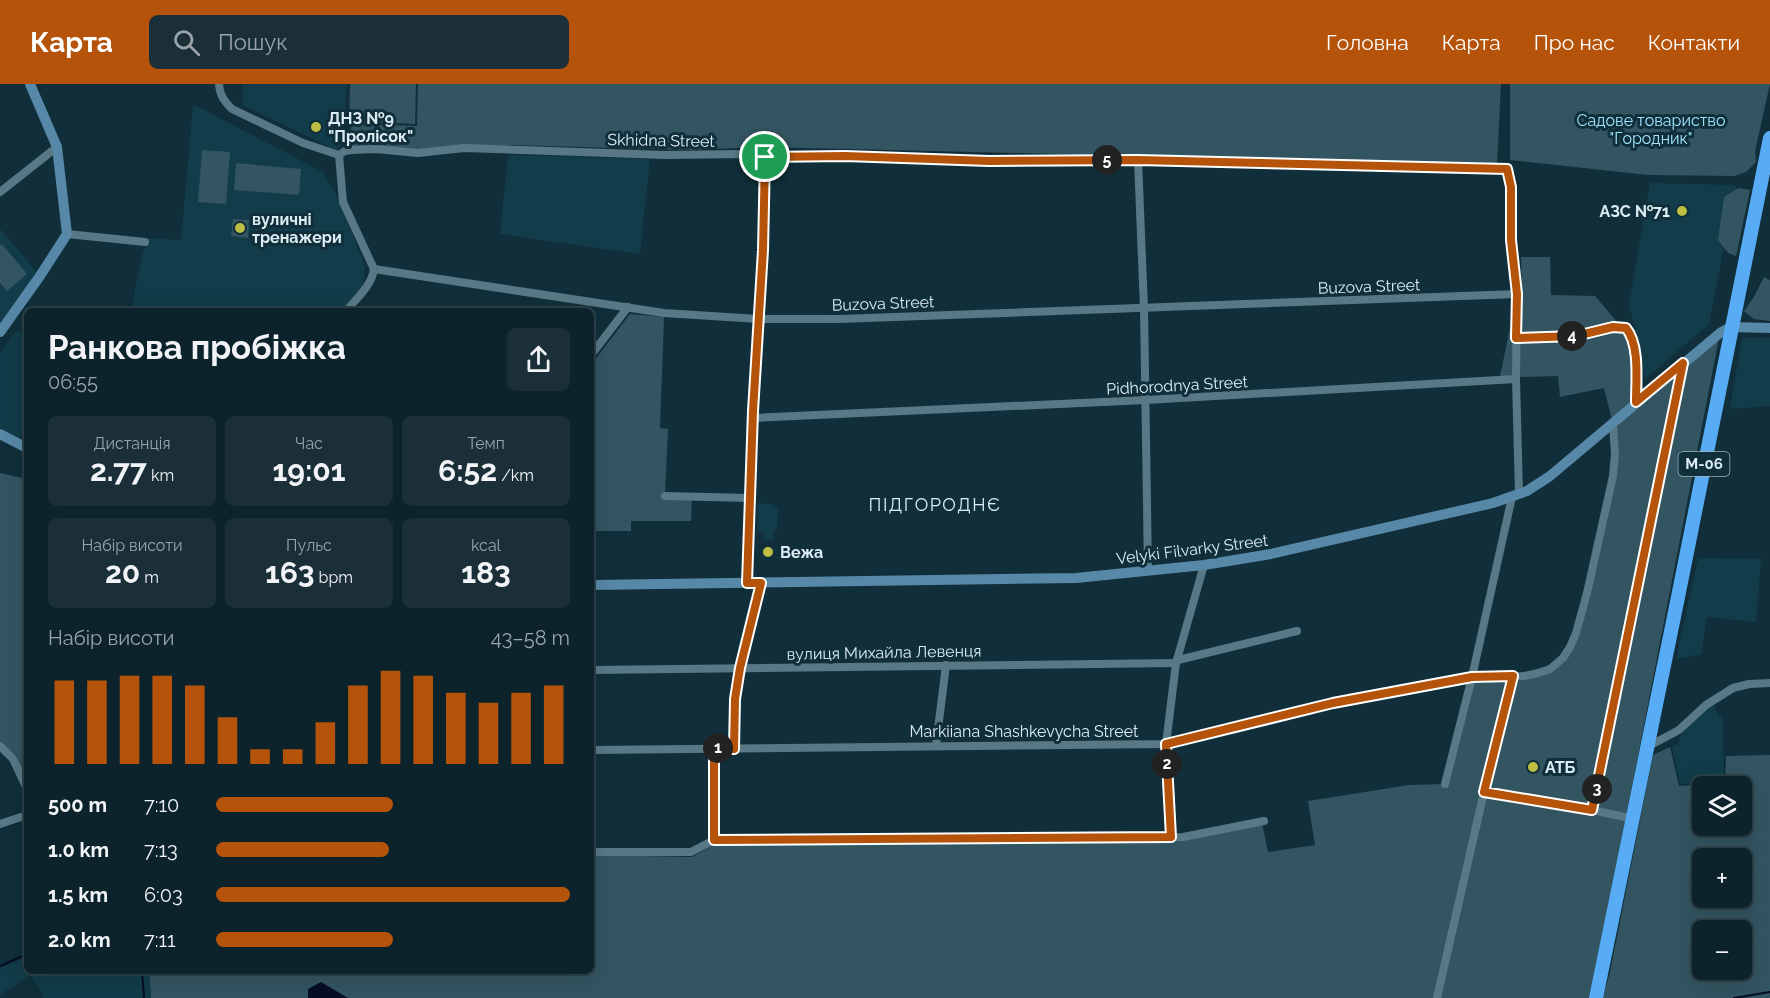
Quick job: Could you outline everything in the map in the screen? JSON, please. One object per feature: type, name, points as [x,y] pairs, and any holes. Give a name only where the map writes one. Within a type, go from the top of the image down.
[{"type":"highway","name":"М-06","points":[[1596,998],[1770,138]]},
{"type":"street","points":[[0,332],[67,234],[57,147],[30,84]]},
{"type":"street","points":[[219,84],[223,100],[232,108],[303,143],[339,155],[343,202],[374,269],[369,284],[349,308]]},
{"type":"street","points":[[0,192],[57,147]]},
{"type":"street","name":"Skhidna Street","points":[[339,155],[352,150],[376,149],[418,153],[464,148],[666,155],[742,154],[765,157],[845,156],[989,161],[1138,160],[1507,169],[1511,187],[1511,240],[1517,294]]},
{"type":"street","points":[[747,583],[753,418],[763,250],[765,157]]},
{"type":"street","points":[[1138,160],[1144,308],[1148,570]]},
{"type":"street","points":[[67,234],[145,242]]},
{"type":"street","name":"Buzova Street","points":[[374,269],[664,313],[759,319],[840,319],[1517,294]]},
{"type":"street","points":[[1445,784],[1516,496],[1517,294]]},
{"type":"street","points":[[594,351],[627,308]]},
{"type":"street","points":[[1516,338],[1576,336],[1613,327],[1626,328],[1632,335],[1635,349],[1636,402]]},
{"type":"street","points":[[1731,327],[1770,328]]},
{"type":"street","name":"Velyki Filvarky Street","points":[[594,585],[1076,578],[1204,565],[1304,547],[1493,504],[1516,496],[1550,476],[1683,363],[1731,327]]},
{"type":"street","points":[[1592,810],[1683,363]]},
{"type":"street","name":"Pidhorodnya Street","points":[[753,418],[1516,380]]},
{"type":"street","name":"Markiiana Shashkevycha Street","points":[[594,750],[1166,744],[1333,703],[1472,677],[1538,673],[1550,669],[1563,658],[1570,647],[1587,593],[1613,476],[1615,454],[1612,424]]},
{"type":"street","points":[[0,434],[24,446]]},
{"type":"street","points":[[665,496],[750,498]]},
{"type":"street","points":[[1171,837],[1166,744],[1177,662],[1204,565]]},
{"type":"street","points":[[734,749],[735,699],[740,668],[761,583]]},
{"type":"street","name":"вулиця Михайла Левенця","points":[[594,670],[1177,662],[1297,631]]},
{"type":"street","points":[[936,746],[946,665]]},
{"type":"street","points":[[1437,998],[1513,676]]},
{"type":"street","points":[[1647,747],[1679,730],[1706,705],[1733,688],[1770,682]]},
{"type":"street","points":[[0,746],[13,759],[24,783]]},
{"type":"street","points":[[714,748],[714,840]]},
{"type":"street","points":[[1484,792],[1634,819]]},
{"type":"street","points":[[0,824],[24,816]]},
{"type":"street","points":[[594,852],[691,852],[714,840],[1171,837],[1199,835],[1264,821]]},
{"type":"shaded area","name":"ДНЗ №9 \"Пролісок\"","points":[[243,84],[347,84],[343,145],[336,150],[242,105]]},
{"type":"shaded area","points":[[193,104],[323,172],[338,198],[365,266],[363,286],[343,308],[131,308],[143,251],[147,247],[147,238],[181,240]]},
{"type":"shaded area","points":[[508,155],[650,159],[640,254],[500,234]]},
{"type":"shaded area","points":[[1650,183],[1736,185],[1709,324],[1645,379],[1629,304]]},
{"type":"shaded area","points":[[0,229],[37,272],[0,325]]},
{"type":"shaded area","points":[[17,330],[24,335],[24,431],[20,438],[0,428],[0,354]]},
{"type":"shaded area","points":[[1742,338],[1770,338],[1770,406],[1730,409]]},
{"type":"shaded area","points":[[757,503],[774,504],[778,507],[777,530],[774,530],[773,540],[764,540],[764,532],[757,532]]},
{"type":"shaded area","points":[[1698,558],[1761,559],[1756,622],[1707,617],[1701,654],[1676,659]]},
{"type":"shaded area","points":[[1710,702],[1723,720],[1724,776],[1692,776],[1692,783],[1680,784],[1672,746],[1679,744],[1679,738]]},
{"type":"shaded area","points":[[24,958],[24,974],[149,974],[151,998],[41,998],[44,995],[30,975],[0,995],[0,968]]},
{"type":"shaded area","points":[[321,982],[348,998],[308,998],[308,989]]},
{"type":"green space","points":[[350,84],[416,84],[415,124],[349,121]]},
{"type":"green space","points":[[418,84],[1501,84],[1497,164],[760,147],[689,150],[512,145],[463,145],[419,150],[349,148],[351,124],[417,126]]},
{"type":"green space","name":"Садове товариство \"Городник\"","points":[[1510,84],[1770,84],[1755,151],[1756,162],[1746,172],[1734,176],[1648,175],[1510,160]]},
{"type":"green space","points":[[202,150],[230,152],[226,204],[198,202]]},
{"type":"green space","points":[[236,163],[301,169],[299,195],[234,190]]},
{"type":"green space","points":[[1738,188],[1750,190],[1736,256],[1728,253],[1718,240],[1724,197]]},
{"type":"green space","name":"вуличні тренажери","points":[[233,219],[249,220],[248,238],[231,236]]},
{"type":"green space","points":[[2,244],[27,274],[7,291],[0,283],[0,245]]},
{"type":"green space","points":[[1521,257],[1550,257],[1551,295],[1595,296],[1633,344],[1645,395],[1720,333],[1589,998],[348,998],[308,989],[308,998],[151,998],[149,974],[594,974],[594,855],[692,857],[715,844],[1171,842],[1262,823],[1268,852],[1315,845],[1308,801],[1409,785],[1445,784],[1472,677],[1524,676],[1550,669],[1570,647],[1613,476],[1613,424],[1604,388],[1560,397],[1558,376],[1521,377],[1499,381],[1517,294],[1522,293]]},
{"type":"green space","points":[[1764,277],[1770,280],[1770,321],[1754,319],[1744,311]]},
{"type":"green space","points":[[630,314],[664,317],[660,428],[668,429],[665,493],[692,495],[691,521],[631,521],[631,531],[594,531],[594,361]]},
{"type":"green space","points":[[0,473],[24,478],[24,780],[0,744]]},
{"type":"green space","points":[[1670,747],[1679,786],[1692,785],[1692,836],[1752,836],[1752,776],[1725,776],[1726,756],[1770,755],[1770,998],[1603,998],[1653,755]]},
{"type":"waterway","points":[[0,966],[24,955]]},
{"type":"waterway","points":[[142,974],[144,998]]},
{"type":"waterway","points":[[1734,998],[1770,992]]},
{"type":"place","name":"ДНЗ №9 \"Пролісок\"","points":[[316,127]]},
{"type":"place","name":"АЗС №71","points":[[1682,211]]},
{"type":"place","name":"вуличні тренажери","points":[[240,228]]},
{"type":"place","name":"Вежа","points":[[768,552]]},
{"type":"place","name":"АТБ","points":[[1533,767]]},
{"type":"district","name":"ПІДГОРОДНЄ","points":[[935,505]]},
{"type":"route","points":[[845,156],[989,161],[1138,160],[1507,169],[1511,187],[1511,240],[1517,294],[1516,338],[1576,336],[1600,329],[1626,328],[1632,335],[1635,349],[1636,402],[1683,363],[1592,810],[1484,792],[1513,676],[1472,677],[1333,703],[1166,744],[1171,837],[714,840],[714,748],[734,749],[735,699],[740,668],[761,583],[747,583],[753,411],[763,250],[765,157],[845,156]]}]
